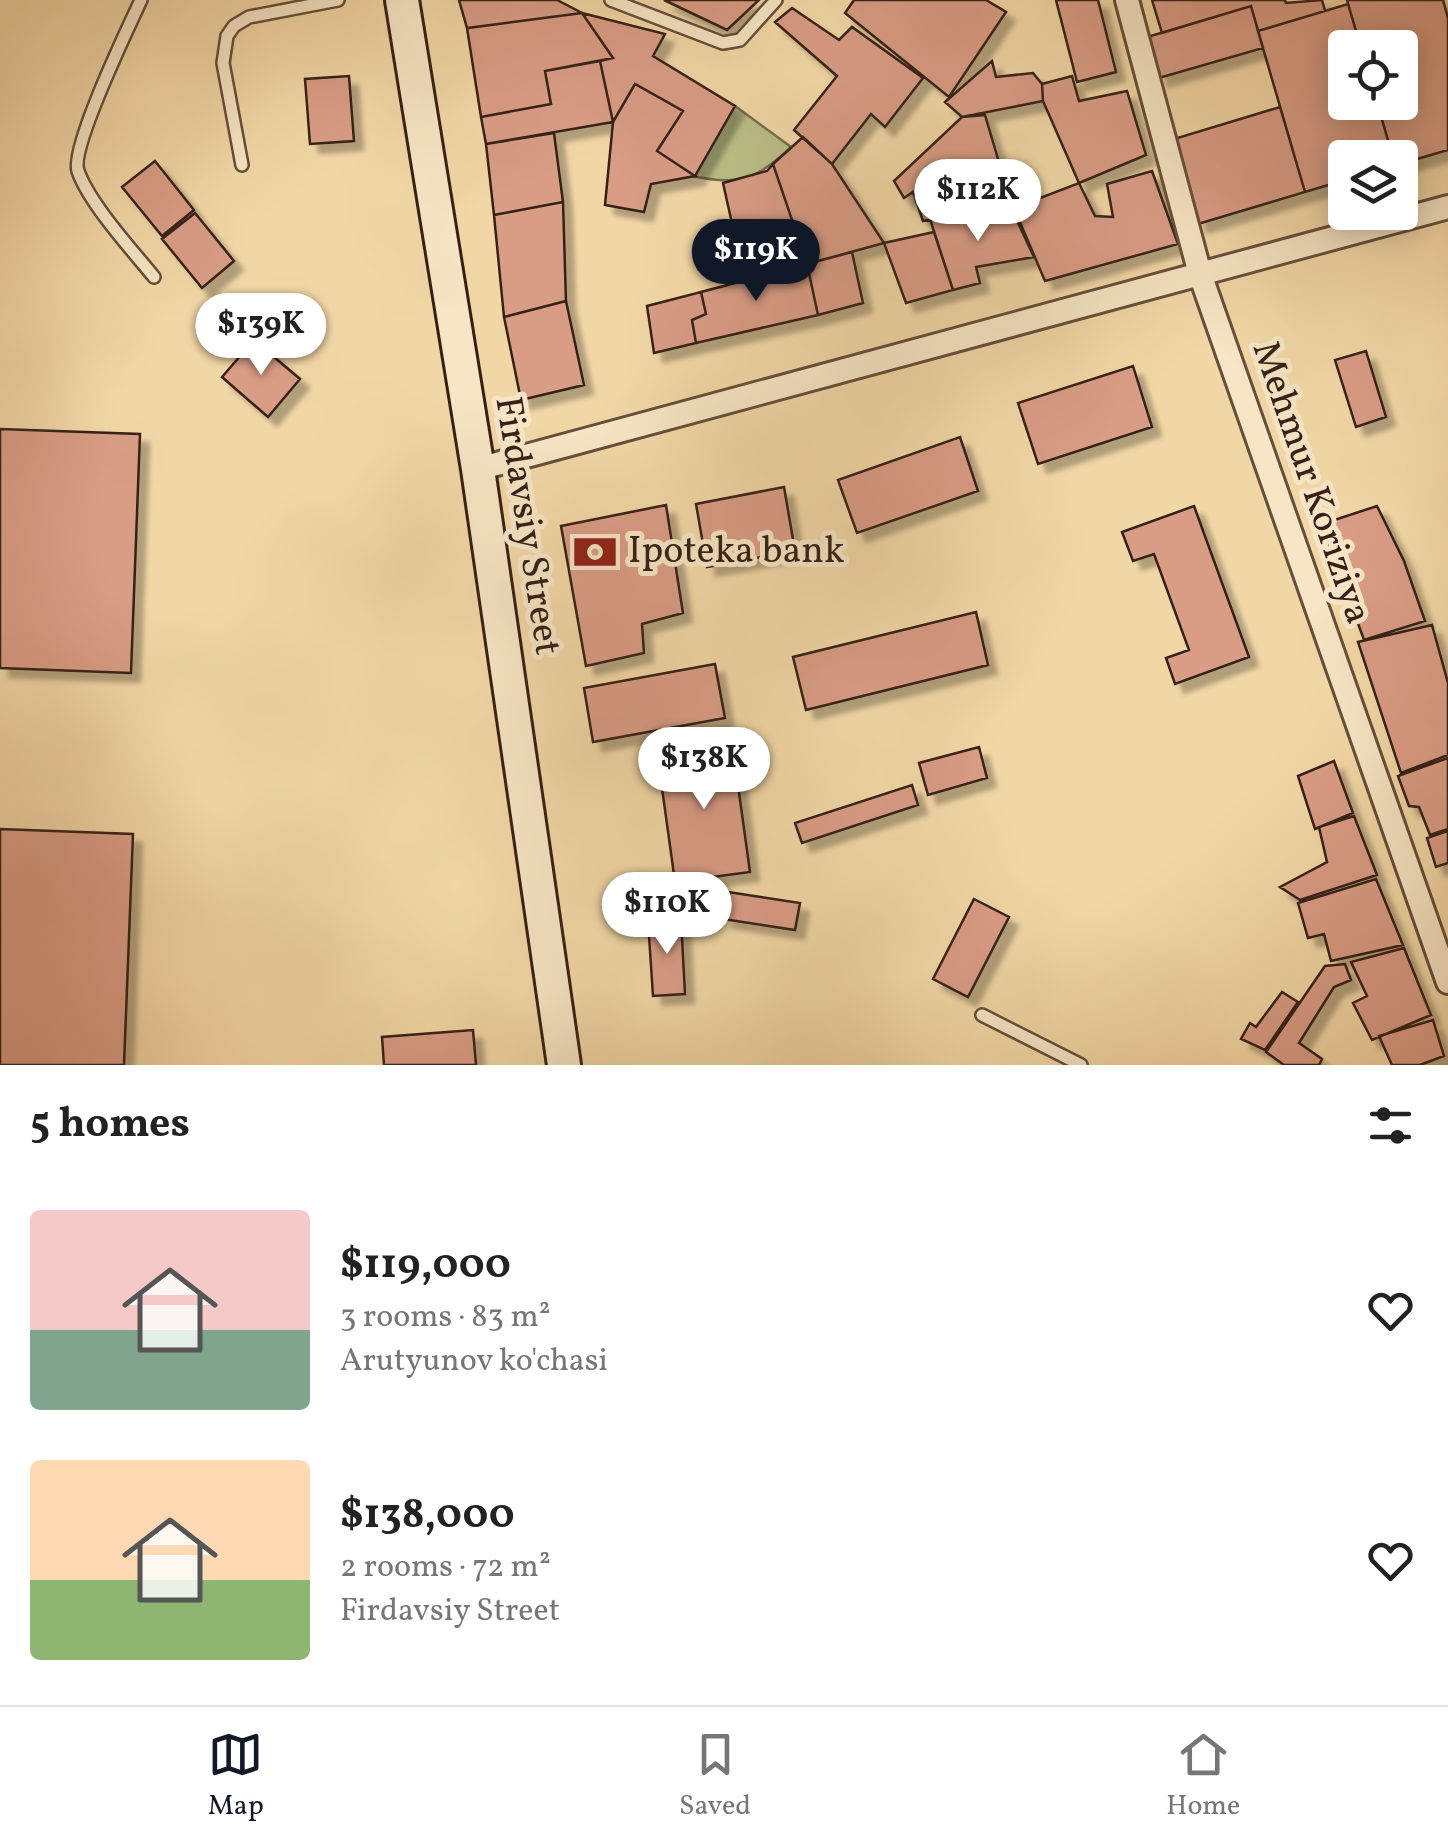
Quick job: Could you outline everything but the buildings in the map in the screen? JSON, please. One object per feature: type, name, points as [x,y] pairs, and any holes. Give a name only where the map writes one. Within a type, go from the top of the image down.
[{"type":"main road","name":"Firdavsiy Street","points":[[402,0],[478,469],[564,1065]]},
{"type":"street","name":"Mehmur Koriziya","points":[[1127,0],[1200,274],[1448,982]]},
{"type":"street","points":[[478,469],[1448,208]]},
{"type":"lane","points":[[140,0],[99,95],[76,168],[97,203],[154,278]]},
{"type":"lane","points":[[242,165],[223,63],[227,36],[249,17],[338,0]]},
{"type":"lane","points":[[612,0],[724,43],[740,40],[776,0]]},
{"type":"lane","points":[[982,1015],[1081,1065]]},
{"type":"green space","points":[[735,106],[791,147],[768,167],[746,178],[692,176]]},
{"type":"place","name":"Ipoteka bank","points":[[595,552]]}]
